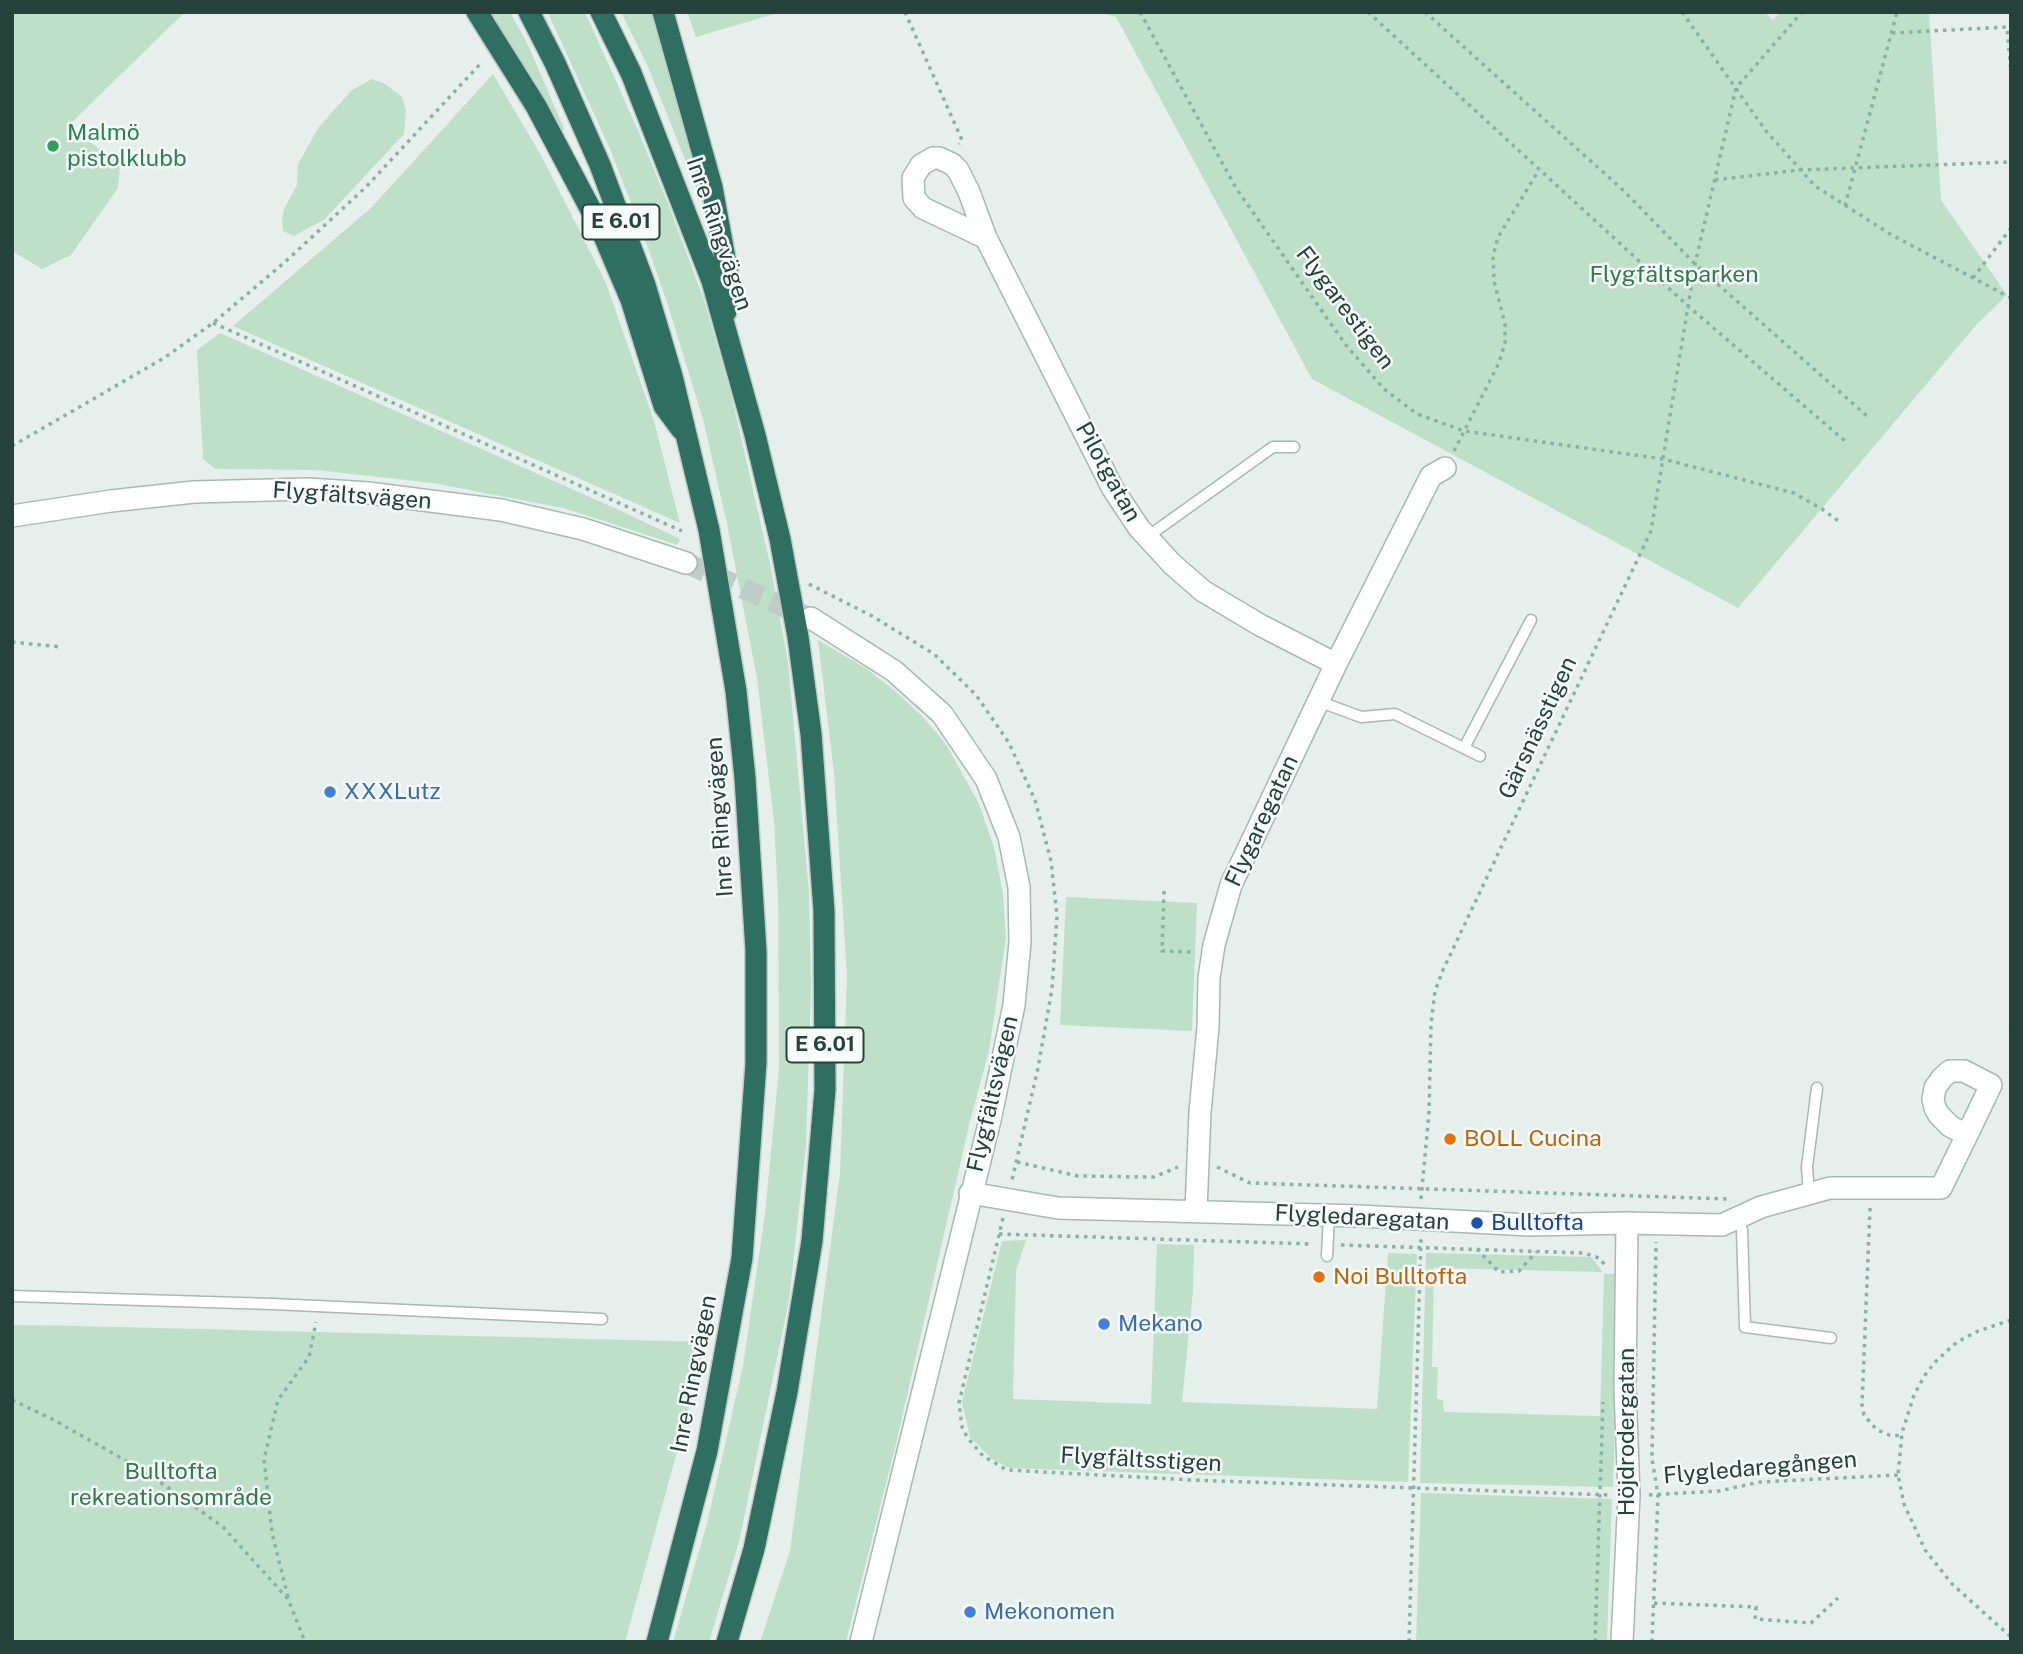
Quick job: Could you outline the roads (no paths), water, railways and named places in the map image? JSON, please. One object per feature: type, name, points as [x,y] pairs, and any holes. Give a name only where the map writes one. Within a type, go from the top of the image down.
[{"type":"highway","points":[[477,12],[536,106],[595,215],[631,300],[664,406],[689,440]]},
{"type":"highway","name":"Inre Ringvägen","points":[[529,12],[555,63],[600,165],[636,261],[673,376],[709,530],[736,691],[745,778],[756,951],[756,1063],[742,1258],[707,1451],[657,1642]]},
{"type":"highway","name":"Inre Ringvägen","points":[[601,12],[631,74],[712,281],[755,435],[780,539],[798,636],[811,734],[824,911],[825,1090],[812,1241],[787,1392],[754,1549],[727,1642]]},
{"type":"highway","points":[[663,12],[712,187],[728,275],[726,336]]},
{"type":"street","name":"Pilotgatan","points":[[986,238],[923,208],[914,198],[913,178],[920,164],[933,158],[945,161],[958,170],[986,238],[1113,489],[1147,537],[1203,591],[1260,625],[1336,664]]},
{"type":"street","name":"Flygaregatan","points":[[1196,1211],[1209,978],[1225,906],[1240,865],[1336,664],[1431,476],[1445,468]]},
{"type":"street","name":"Flygfältsvägen","points":[[12,516],[194,492],[308,489],[368,493],[501,510],[583,529],[686,563]]},
{"type":"street","name":"Flygfältsvägen","points":[[811,618],[894,671],[942,714],[986,779],[1009,837],[1019,887],[1020,942],[1015,992],[990,1119],[862,1642]]},
{"type":"street","name":"Flygledaregatan","points":[[970,1193],[1058,1208],[1329,1215],[1530,1225],[1722,1225],[1735,1208],[1761,1207],[1830,1188],[1941,1188],[1967,1135]]},
{"type":"street","name":"Höjdrodergatan","points":[[1622,1642],[1629,1495],[1625,1388],[1627,1223]]},
{"type":"lane","points":[[1147,537],[1273,447],[1294,447]]},
{"type":"lane","points":[[1464,748],[1531,620]]},
{"type":"lane","points":[[1318,701],[1361,717],[1395,715],[1480,756]]},
{"type":"lane","points":[[1809,1194],[1807,1167],[1817,1088]]},
{"type":"lane","points":[[1735,1208],[1742,1230],[1745,1327],[1831,1338]]},
{"type":"lane","points":[[1327,1250],[1329,1215]]},
{"type":"lane","points":[[12,1296],[602,1319]]},
{"type":"tunnel","points":[[686,563],[805,616]]},
{"type":"place","name":"Malmö pistolklubb","points":[[53,146]]},
{"type":"place","name":"XXXLutz","points":[[330,792]]},
{"type":"place","name":"BOLL Cucina","points":[[1450,1139]]},
{"type":"place","name":"Bulltofta","points":[[1477,1223]]},
{"type":"place","name":"Noi Bulltofta","points":[[1319,1277]]},
{"type":"place","name":"Mekano","points":[[1104,1324]]},
{"type":"place","name":"Mekonomen","points":[[970,1612]]},
{"type":"park label","name":"Flygfältsparken","points":[[1674,275]]},
{"type":"park label","name":"Bulltofta rekreationsområde","points":[[171,1485]]}]
